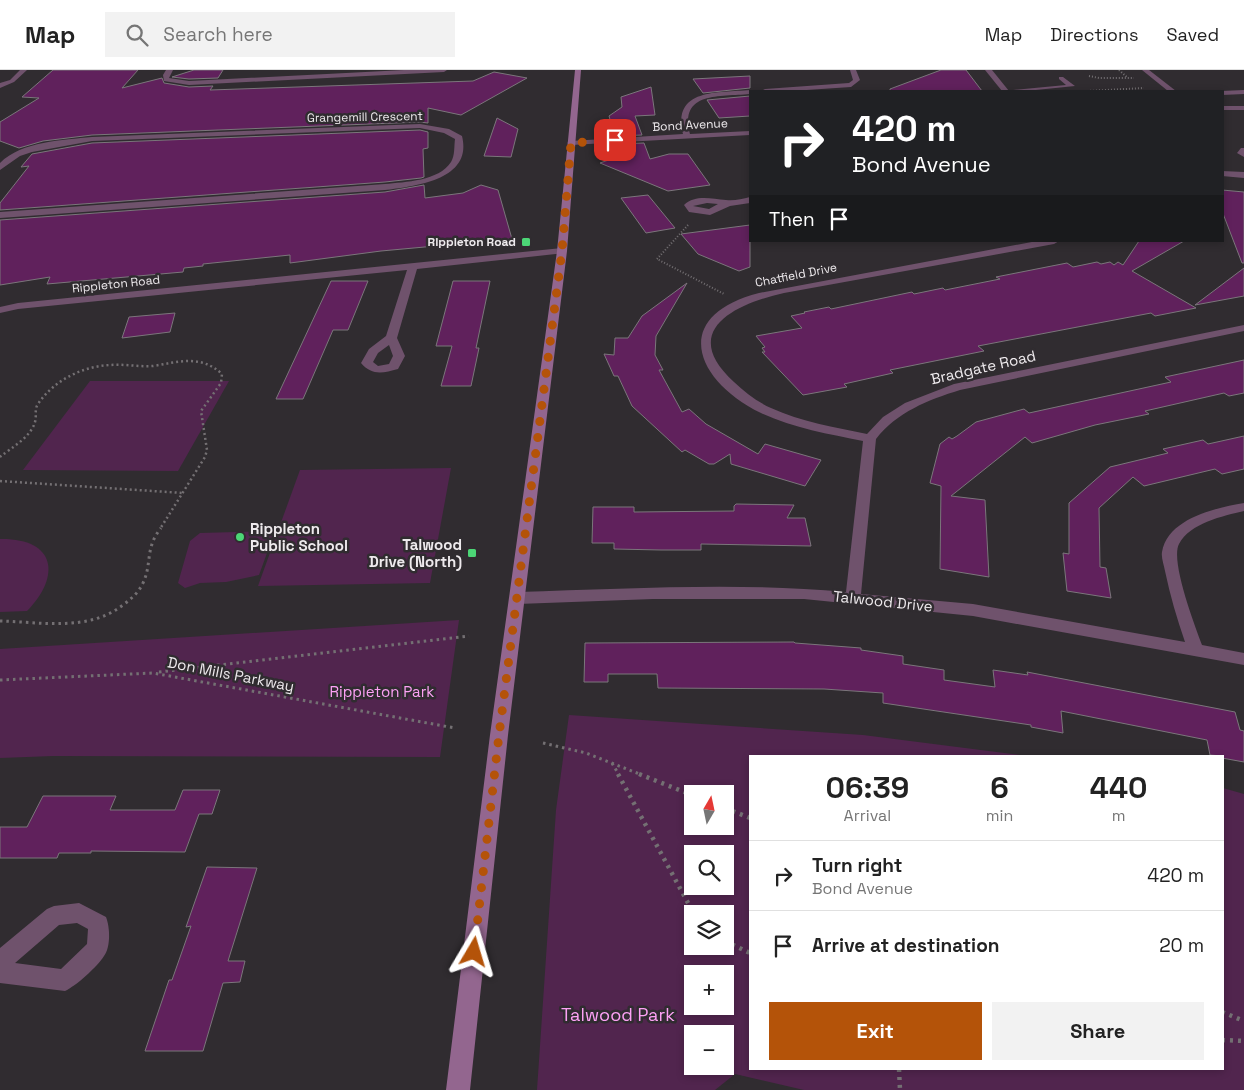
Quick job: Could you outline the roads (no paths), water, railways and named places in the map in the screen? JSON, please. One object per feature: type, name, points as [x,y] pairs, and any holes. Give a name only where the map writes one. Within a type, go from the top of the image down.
[{"type":"main road","points":[[458,1090],[499,735],[562,251],[578,70]]},
{"type":"street","points":[[0,86],[12,81],[24,70]]},
{"type":"street","points":[[170,70],[166,75],[166,80],[189,83],[316,73],[444,70]]},
{"type":"street","points":[[777,90],[852,84],[857,80],[854,70]]},
{"type":"street","points":[[988,70],[1005,90]]},
{"type":"street","points":[[1145,70],[1171,90]]},
{"type":"street","points":[[687,137],[684,118],[685,110],[694,102],[704,97],[749,92]]},
{"type":"street","points":[[1224,108],[1244,108]]},
{"type":"street","name":"Grangemill Crescent","points":[[0,168],[6,160],[26,152],[61,143],[92,139],[420,126],[446,131],[459,138],[455,162],[444,172],[419,183],[0,215]]},
{"type":"street","name":"Bond Avenue","points":[[571,143],[749,133]]},
{"type":"street","points":[[1244,150],[1241,153],[1244,155]]},
{"type":"street","points":[[1224,173],[1244,175]]},
{"type":"street","points":[[728,203],[709,199],[696,200],[688,205],[692,210],[710,212],[728,203],[749,200]]},
{"type":"street","name":"Chatfield Drive","points":[[870,439],[816,428],[770,412],[752,403],[714,368],[707,357],[704,344],[707,332],[722,314],[740,303],[784,290],[1048,242]]},
{"type":"street","name":"Rippleton Road","points":[[0,310],[18,306],[562,251]]},
{"type":"street","points":[[391,338],[412,266]]},
{"type":"street","name":"Bradgate Road","points":[[870,439],[876,430],[906,407],[929,396],[958,387],[1244,328]]},
{"type":"street","points":[[853,598],[870,439]]},
{"type":"street","points":[[1195,649],[1177,598],[1169,552],[1175,540],[1186,529],[1200,520],[1222,511],[1244,507]]},
{"type":"street","name":"Talwood Drive","points":[[518,598],[770,593],[853,598],[974,610],[1244,659]]},
{"type":"street","points":[[0,962],[54,916],[79,913],[99,924],[97,950],[65,980],[0,972]]},
{"type":"lane","points":[[1019,90],[1072,86],[1061,78]]},
{"type":"lane","points":[[1224,93],[1244,92]]},
{"type":"place","name":"Rippleton Road","points":[[526,242]]},
{"type":"place","name":"Rippleton Public School","points":[[240,537]]},
{"type":"place","name":"Talwood Drive (North)","points":[[472,553]]},
{"type":"park label","name":"Rippleton Park","points":[[382,691]]},
{"type":"park label","name":"Talwood Park","points":[[618,1014]]}]
